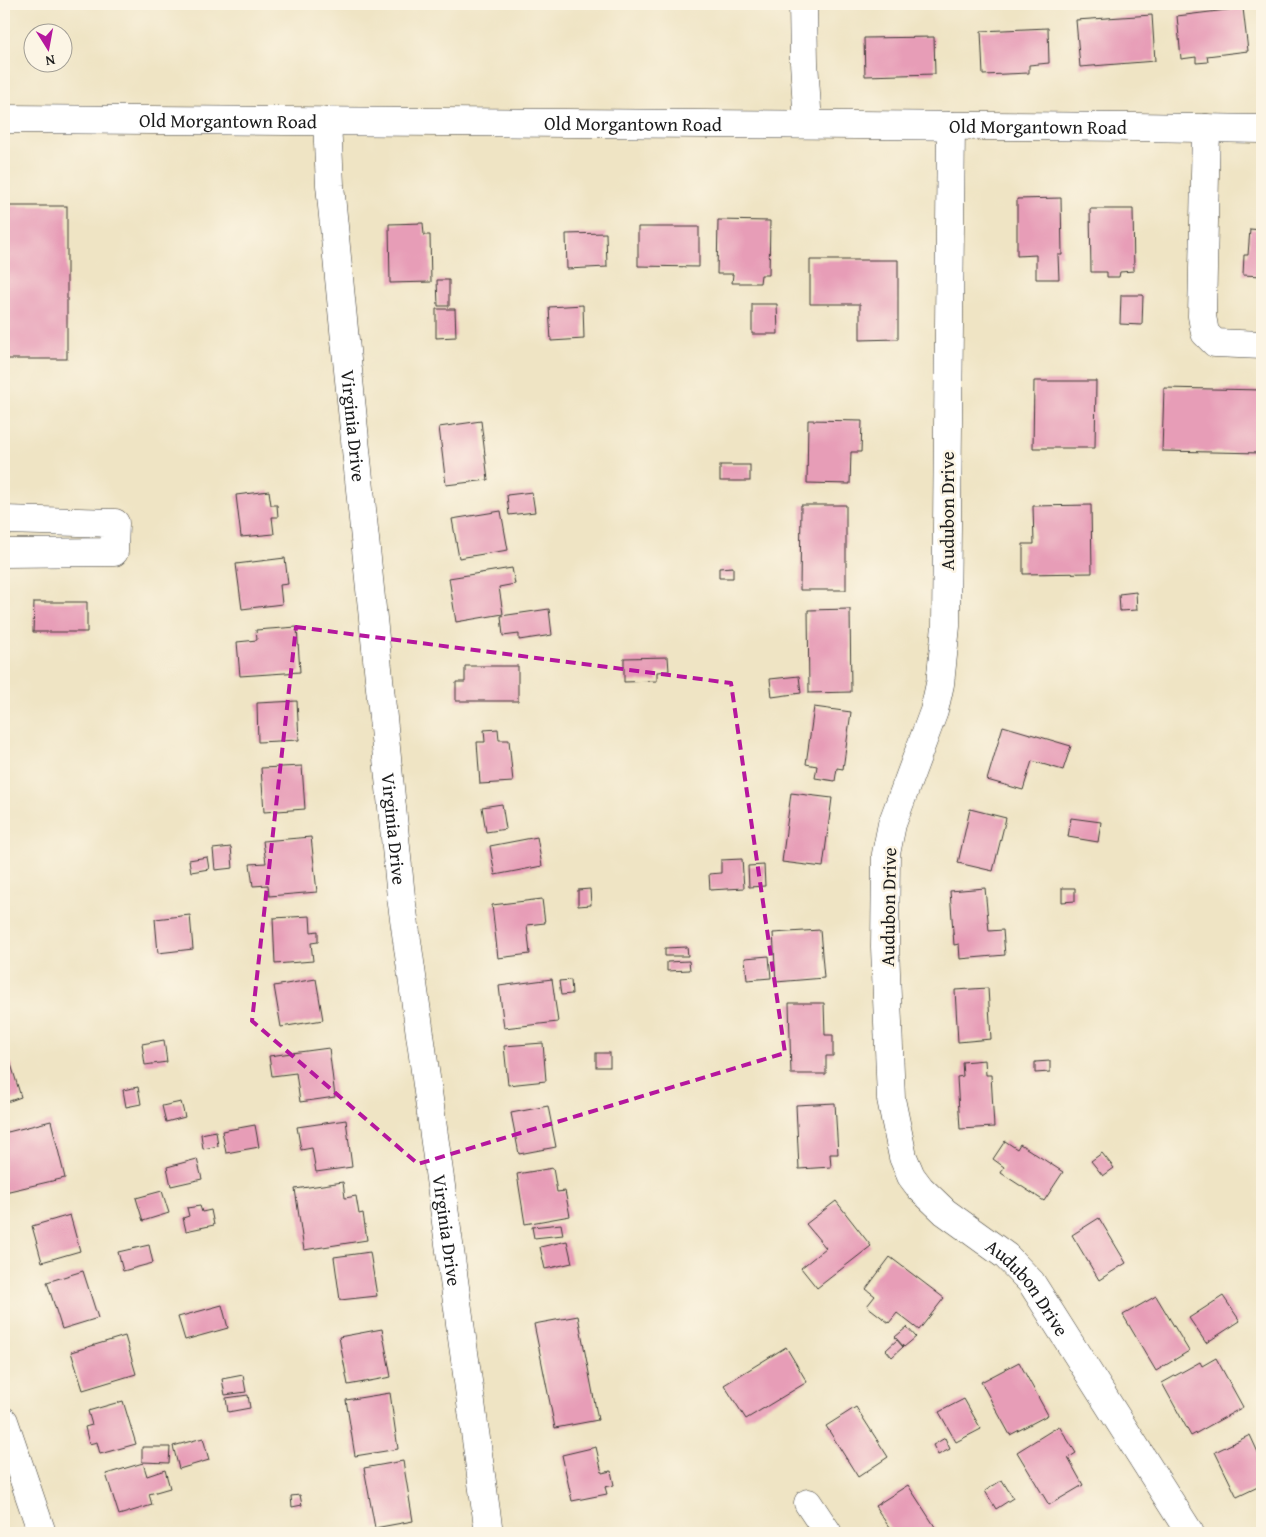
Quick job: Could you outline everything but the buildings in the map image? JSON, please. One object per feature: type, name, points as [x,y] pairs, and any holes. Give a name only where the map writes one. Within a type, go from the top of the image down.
[{"type":"street","points":[[803,4],[808,124]]},
{"type":"street","name":"Old Morgantown Road","points":[[4,119],[1262,129]]},
{"type":"street","name":"Virginia Drive","points":[[327,121],[330,185],[401,897],[489,1533]]},
{"type":"street","name":"Audubon Drive","points":[[951,126],[946,626],[940,684],[934,711],[892,824],[886,854],[885,947],[891,1099],[903,1157],[911,1176],[934,1202],[1006,1256],[1031,1282],[1190,1533]]},
{"type":"street","points":[[1206,128],[1202,316],[1204,333],[1215,343],[1262,345]]},
{"type":"street","points":[[4,520],[115,522],[114,552],[4,553]]},
{"type":"street","points":[[4,1422],[42,1533]]},
{"type":"street","points":[[808,1503],[828,1533]]},
{"type":"highlighted area","points":[[296,627],[731,683],[785,1053],[418,1164],[252,1021]]}]
